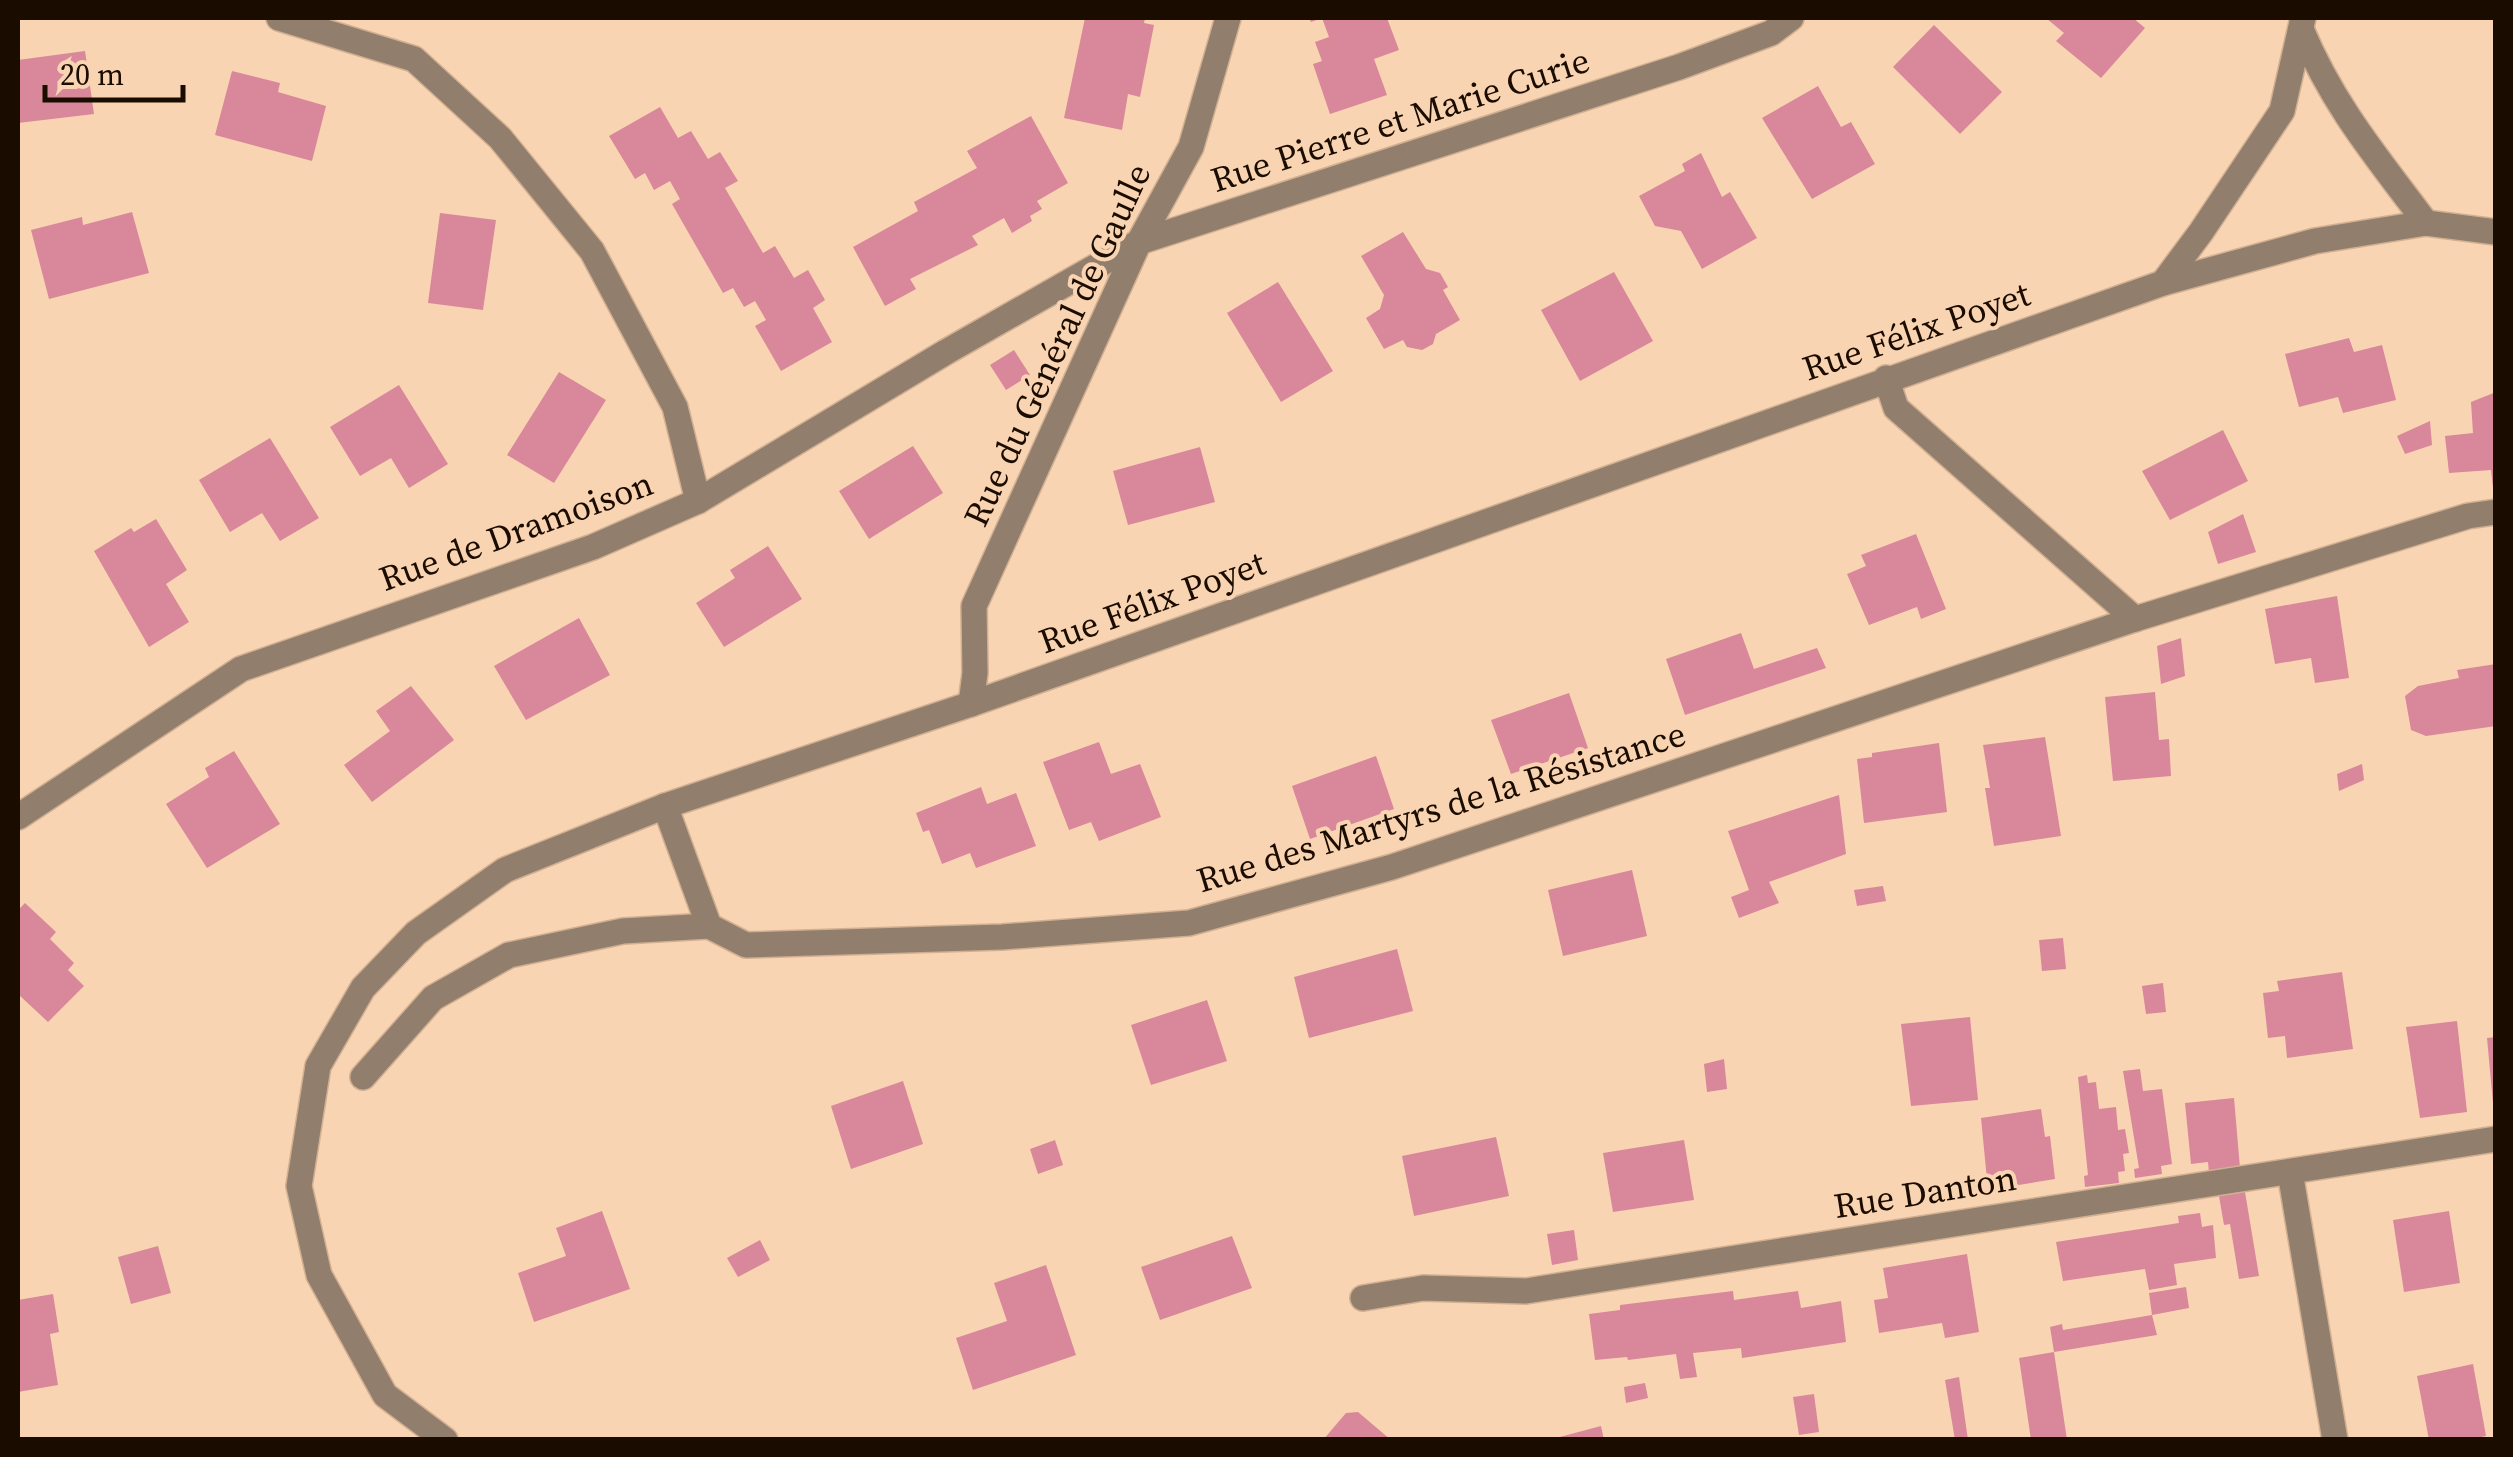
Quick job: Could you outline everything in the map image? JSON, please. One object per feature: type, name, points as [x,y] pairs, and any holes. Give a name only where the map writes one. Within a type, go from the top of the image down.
[{"type":"street","points":[[279,18],[414,59],[500,138],[592,251],[675,407],[698,501]]},
{"type":"street","name":"Rue du Général de Gaulle","points":[[971,704],[975,673],[974,606],[1139,242],[1191,147],[1228,18]]},
{"type":"street","name":"Rue Pierre et Marie Curie","points":[[1139,242],[1679,67],[1771,33],[1791,18]]},
{"type":"street","points":[[2302,24],[2322,79],[2346,119],[2426,223]]},
{"type":"street","points":[[2163,283],[2202,232],[2282,111],[2302,24]]},
{"type":"street","name":"Rue Félix Poyet","points":[[445,1440],[385,1394],[319,1274],[299,1186],[318,1066],[362,988],[416,933],[506,870],[665,806],[971,704],[2163,283],[2315,241],[2426,223],[2496,232]]},
{"type":"street","name":"Rue de Dramoison","points":[[18,816],[241,668],[593,547],[698,501],[1139,242]]},
{"type":"street","points":[[1886,378],[1896,408],[2135,619]]},
{"type":"street","name":"Rue des Martyrs de la Résistance","points":[[709,926],[746,945],[1002,938],[1190,922],[1392,867],[2135,619],[2468,516],[2496,512]]},
{"type":"street","points":[[362,1076],[433,998],[509,955],[623,931],[709,926],[665,806]]},
{"type":"street","name":"Rue Danton","points":[[1364,1298],[1423,1288],[1526,1291],[2496,1139]]},
{"type":"street","points":[[2290,1172],[2336,1440]]},
{"type":"building","points":[[1085,18],[1145,18],[1144,23],[1154,25],[1140,97],[1128,94],[1122,130],[1064,118]]},
{"type":"building","points":[[1322,18],[1387,18],[1399,50],[1374,59],[1387,95],[1330,114],[1313,64],[1322,61],[1315,42],[1329,37]]},
{"type":"building","points":[[2046,18],[2133,18],[2145,28],[2101,78],[2056,41],[2064,33]]},
{"type":"building","points":[[1934,25],[2002,92],[1960,134],[1893,67]]},
{"type":"building","points":[[85,51],[94,114],[18,123],[18,60]]},
{"type":"building","points":[[232,71],[280,83],[278,92],[326,106],[312,161],[215,135]]},
{"type":"building","points":[[1818,86],[1841,127],[1851,122],[1875,164],[1812,199],[1762,118]]},
{"type":"building","points":[[660,107],[678,138],[691,131],[708,159],[720,152],[738,181],[725,188],[763,253],[775,246],[794,278],[808,270],[825,300],[813,308],[832,342],[781,371],[755,326],[766,320],[755,301],[744,307],[733,288],[723,293],[672,204],[680,199],[670,181],[654,190],[645,173],[635,179],[609,136]]},
{"type":"building","points":[[1031,116],[1068,183],[1037,201],[1042,209],[1030,216],[1032,221],[1012,233],[1004,218],[972,236],[978,245],[910,279],[916,289],[885,306],[853,247],[918,211],[914,202],[977,168],[967,151]]},
{"type":"building","points":[[1701,153],[1722,197],[1730,192],[1757,238],[1702,269],[1681,231],[1655,226],[1639,196],[1685,171],[1682,164]]},
{"type":"building","points":[[132,212],[149,273],[49,299],[31,230],[82,217],[83,225]]},
{"type":"building","points":[[440,213],[496,220],[483,310],[428,303]]},
{"type":"building","points":[[1403,232],[1426,269],[1440,273],[1448,287],[1443,290],[1460,320],[1436,334],[1433,344],[1422,350],[1407,347],[1403,340],[1384,349],[1366,318],[1380,309],[1384,295],[1361,256]]},
{"type":"building","points":[[1614,272],[1653,341],[1580,381],[1541,310]]},
{"type":"building","points":[[1278,282],[1333,371],[1281,402],[1227,313]]},
{"type":"building","points":[[2349,338],[2354,352],[2382,345],[2396,400],[2343,413],[2338,397],[2299,407],[2285,354]]},
{"type":"building","points":[[1014,350],[1030,375],[1006,390],[990,365]]},
{"type":"building","points":[[559,372],[606,400],[554,483],[507,455]]},
{"type":"building","points":[[399,385],[448,464],[409,488],[391,458],[360,476],[330,427]]},
{"type":"building","points":[[2496,392],[2493,488],[2491,470],[2449,473],[2445,436],[2473,433],[2471,402]]},
{"type":"building","points":[[2430,421],[2432,445],[2405,454],[2397,436]]},
{"type":"building","points":[[2223,430],[2248,481],[2170,520],[2142,471]]},
{"type":"building","points":[[270,438],[319,518],[280,541],[262,513],[230,532],[199,480]]},
{"type":"building","points":[[913,446],[943,493],[869,539],[839,491]]},
{"type":"building","points":[[1200,447],[1215,502],[1128,525],[1113,471]]},
{"type":"building","points":[[2243,514],[2256,552],[2218,564],[2208,532]]},
{"type":"building","points":[[156,519],[187,570],[166,584],[189,622],[149,647],[94,551],[131,528],[134,532]]},
{"type":"building","points":[[1916,534],[1946,609],[1921,619],[1917,607],[1869,625],[1847,574],[1866,566],[1861,555]]},
{"type":"building","points":[[768,546],[802,599],[724,647],[696,603],[735,578],[730,570]]},
{"type":"building","points":[[2337,596],[2349,678],[2315,683],[2311,658],[2275,664],[2265,609]]},
{"type":"building","points":[[579,618],[610,675],[526,720],[494,666]]},
{"type":"building","points":[[1741,633],[1754,669],[1817,648],[1826,668],[1685,715],[1666,659]]},
{"type":"building","points":[[2181,638],[2185,676],[2161,684],[2157,646]]},
{"type":"building","points":[[2496,664],[2496,726],[2426,736],[2411,730],[2405,696],[2418,686],[2459,678],[2457,670]]},
{"type":"building","points":[[411,686],[454,740],[372,802],[344,765],[390,731],[376,711]]},
{"type":"building","points":[[2155,692],[2159,740],[2169,739],[2171,776],[2113,781],[2105,697]]},
{"type":"building","points":[[1569,693],[1588,748],[1511,774],[1491,720]]},
{"type":"building","points":[[2045,737],[2061,836],[1994,846],[1983,745]]},
{"type":"building","points":[[1099,742],[1111,774],[1140,764],[1161,817],[1099,841],[1091,822],[1069,830],[1043,762]]},
{"type":"building","points":[[1939,743],[1947,812],[1864,823],[1857,759],[1872,757],[1872,753]]},
{"type":"building","points":[[234,751],[280,824],[207,868],[166,804],[209,777],[205,768]]},
{"type":"building","points":[[1376,756],[1394,809],[1310,839],[1292,786]]},
{"type":"building","points":[[2362,764],[2364,780],[2339,791],[2337,774]]},
{"type":"building","points":[[981,787],[987,804],[1016,793],[1036,846],[976,868],[970,853],[942,864],[929,830],[923,832],[916,813]]},
{"type":"building","points":[[1839,795],[1846,854],[1769,882],[1779,903],[1739,918],[1731,897],[1749,890],[1728,831]]},
{"type":"building","points":[[1632,870],[1647,936],[1563,956],[1548,890]]},
{"type":"building","points":[[1883,886],[1886,901],[1857,906],[1854,890]]},
{"type":"building","points":[[25,903],[56,932],[50,939],[74,963],[68,970],[84,986],[48,1022],[18,994],[18,910]]},
{"type":"building","points":[[2063,938],[2066,969],[2042,971],[2039,940]]},
{"type":"building","points":[[1397,949],[1413,1011],[1309,1038],[1294,977]]},
{"type":"building","points":[[2342,972],[2353,1049],[2287,1058],[2285,1036],[2268,1038],[2263,993],[2279,991],[2277,981]]},
{"type":"building","points":[[2163,983],[2166,1012],[2146,1014],[2142,986]]},
{"type":"building","points":[[1207,1000],[1227,1061],[1151,1085],[1131,1025]]},
{"type":"building","points":[[1970,1017],[1978,1100],[1911,1106],[1901,1024]]},
{"type":"building","points":[[2457,1021],[2467,1112],[2420,1118],[2406,1027]]},
{"type":"building","points":[[2496,1037],[2496,1103],[2493,1103],[2487,1038]]},
{"type":"building","points":[[1724,1059],[1727,1089],[1707,1092],[1704,1064]]},
{"type":"building","points":[[2140,1069],[2143,1091],[2162,1089],[2172,1164],[2161,1166],[2162,1174],[2135,1178],[2134,1169],[2139,1168],[2123,1071]]},
{"type":"building","points":[[2087,1075],[2088,1083],[2096,1082],[2099,1109],[2116,1107],[2118,1130],[2125,1129],[2129,1153],[2123,1154],[2125,1171],[2118,1172],[2119,1183],[2085,1187],[2084,1176],[2088,1175],[2078,1077]]},
{"type":"building","points":[[903,1081],[923,1144],[851,1169],[831,1106]]},
{"type":"building","points":[[2234,1098],[2240,1168],[2209,1173],[2208,1162],[2191,1164],[2185,1103]]},
{"type":"building","points":[[2041,1109],[2045,1137],[2050,1136],[2055,1179],[1988,1190],[1981,1118]]},
{"type":"building","points":[[1496,1137],[1509,1196],[1414,1216],[1402,1156]]},
{"type":"building","points":[[1055,1140],[1063,1165],[1038,1174],[1030,1149]]},
{"type":"building","points":[[1684,1140],[1694,1200],[1613,1212],[1603,1153]]},
{"type":"building","points":[[2245,1192],[2259,1276],[2239,1279],[2230,1224],[2224,1225],[2219,1196]]},
{"type":"building","points":[[602,1211],[630,1289],[534,1322],[518,1273],[566,1256],[556,1228]]},
{"type":"building","points":[[2449,1211],[2460,1283],[2404,1292],[2393,1220]]},
{"type":"building","points":[[2200,1213],[2202,1227],[2213,1225],[2216,1258],[2174,1264],[2177,1285],[2149,1290],[2145,1269],[2063,1281],[2056,1242],[2179,1223],[2178,1216]]},
{"type":"building","points":[[1574,1230],[1578,1260],[1552,1265],[1547,1234]]},
{"type":"building","points":[[1232,1236],[1252,1288],[1160,1320],[1141,1267]]},
{"type":"building","points":[[760,1240],[770,1260],[738,1277],[727,1258]]},
{"type":"building","points":[[158,1246],[171,1293],[131,1304],[118,1257]]},
{"type":"building","points":[[1967,1254],[1979,1332],[1945,1338],[1942,1323],[1879,1333],[1874,1300],[1888,1298],[1883,1268]]},
{"type":"building","points":[[1046,1265],[1076,1355],[973,1390],[956,1338],[1007,1321],[994,1283]]},
{"type":"building","points":[[2186,1287],[2189,1308],[2152,1315],[2149,1293]]},
{"type":"building","points":[[1733,1291],[1734,1300],[1798,1291],[1801,1308],[1841,1301],[1846,1342],[1742,1358],[1741,1348],[1693,1353],[1697,1377],[1680,1379],[1676,1354],[1595,1360],[1589,1314],[1620,1310],[1620,1305]]},
{"type":"building","points":[[53,1294],[59,1332],[50,1334],[58,1385],[18,1392],[18,1300]]},
{"type":"building","points":[[2152,1315],[2157,1335],[2054,1352],[2050,1327],[2062,1324],[2063,1330]]},
{"type":"building","points":[[2054,1352],[2067,1440],[2031,1440],[2019,1358]]},
{"type":"building","points":[[2473,1364],[2486,1436],[2429,1440],[2417,1376]]},
{"type":"building","points":[[1959,1377],[1968,1440],[1955,1440],[1945,1380]]},
{"type":"building","points":[[1645,1383],[1648,1398],[1626,1403],[1624,1387]]},
{"type":"building","points":[[1814,1394],[1819,1432],[1799,1435],[1793,1397]]},
{"type":"building","points":[[1358,1412],[1391,1440],[1323,1440],[1346,1413]]},
{"type":"building","points":[[1601,1426],[1604,1440],[1556,1440],[1556,1438]]}]
